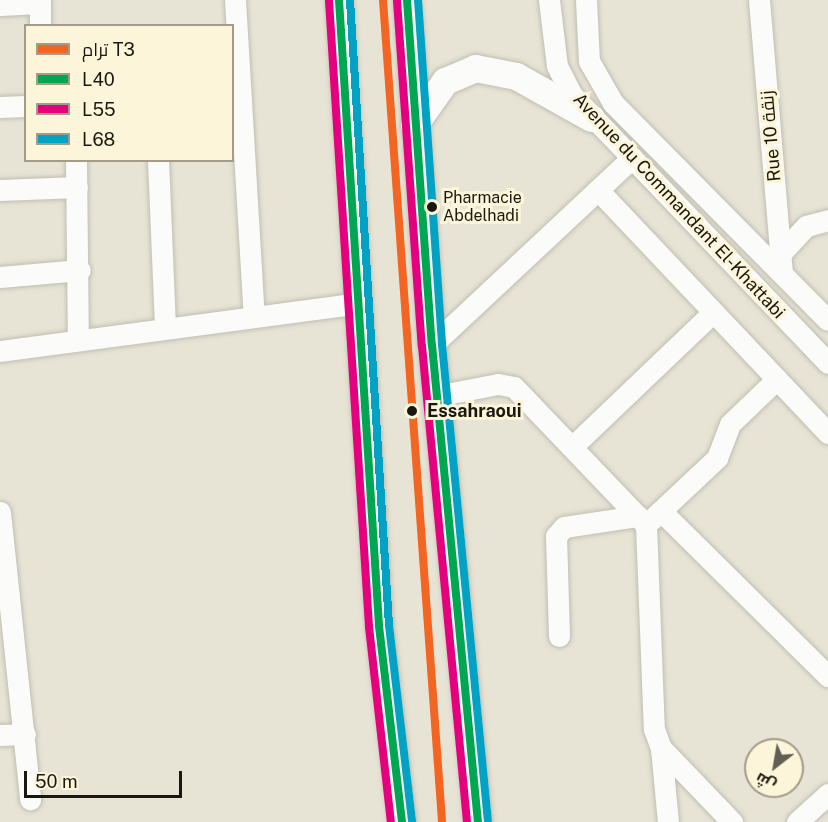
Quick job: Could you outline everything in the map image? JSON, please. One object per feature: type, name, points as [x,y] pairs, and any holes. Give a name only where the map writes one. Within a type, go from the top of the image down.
[{"type":"main road","points":[[0,2],[34,0]]},
{"type":"main road","points":[[339,0],[379,626],[402,822]]},
{"type":"main road","points":[[406,0],[436,396],[478,822]]},
{"type":"main road","points":[[414,125],[445,81],[475,68],[516,76],[591,118]]},
{"type":"street","points":[[40,0],[40,24]]},
{"type":"street","points":[[235,0],[235,101],[254,316]]},
{"type":"street","name":"Avenue du Commandant El-Khattabi","points":[[549,0],[557,66],[591,118],[828,363]]},
{"type":"street","name":"Avenue du Commandant El-Khattabi","points":[[586,0],[589,61],[613,103],[781,262],[828,320]]},
{"type":"street","name":"Rue 10 زنقة","points":[[759,0],[781,262]]},
{"type":"street","points":[[0,107],[24,106]]},
{"type":"street","points":[[432,345],[632,158]]},
{"type":"street","points":[[76,162],[80,270],[78,337]]},
{"type":"street","points":[[158,162],[165,327]]},
{"type":"street","points":[[0,190],[77,187]]},
{"type":"street","points":[[598,190],[828,434]]},
{"type":"street","points":[[781,262],[806,226],[828,220]]},
{"type":"street","points":[[0,277],[80,270]]},
{"type":"street","points":[[0,351],[78,337],[360,303]]},
{"type":"street","points":[[573,446],[713,312]]},
{"type":"street","points":[[559,636],[556,536],[564,526],[649,518],[717,458],[730,424],[777,380]]},
{"type":"street","points":[[436,396],[498,384],[514,387],[649,518],[828,676]]},
{"type":"street","points":[[0,512],[2,586],[25,734],[30,799]]},
{"type":"street","points":[[649,518],[654,729],[661,748],[668,822]]},
{"type":"street","points":[[0,735],[25,734]]},
{"type":"street","points":[[661,748],[732,822]]},
{"type":"street","points":[[797,822],[828,794]]},
{"type":"tram line","name":"T3","points":[[383,0],[442,822]]},
{"type":"transit line","name":"L40","points":[[339,0],[379,626],[402,822]]},
{"type":"transit line","name":"L68","points":[[350,0],[389,625],[412,821]]},
{"type":"transit line","name":"L40","points":[[407,0],[432,345],[478,822]]},
{"type":"transit line","name":"L68","points":[[418,0],[442,344],[488,821]]},
{"type":"transit line","name":"L55","points":[[329,1],[369,627],[391,822]]},
{"type":"transit line","name":"L55","points":[[397,1],[422,346],[467,822]]},
{"type":"place","name":"Pharmacie Abdelhadi","points":[[432,207]]},
{"type":"place","name":"Essahraoui","points":[[412,411]]}]
